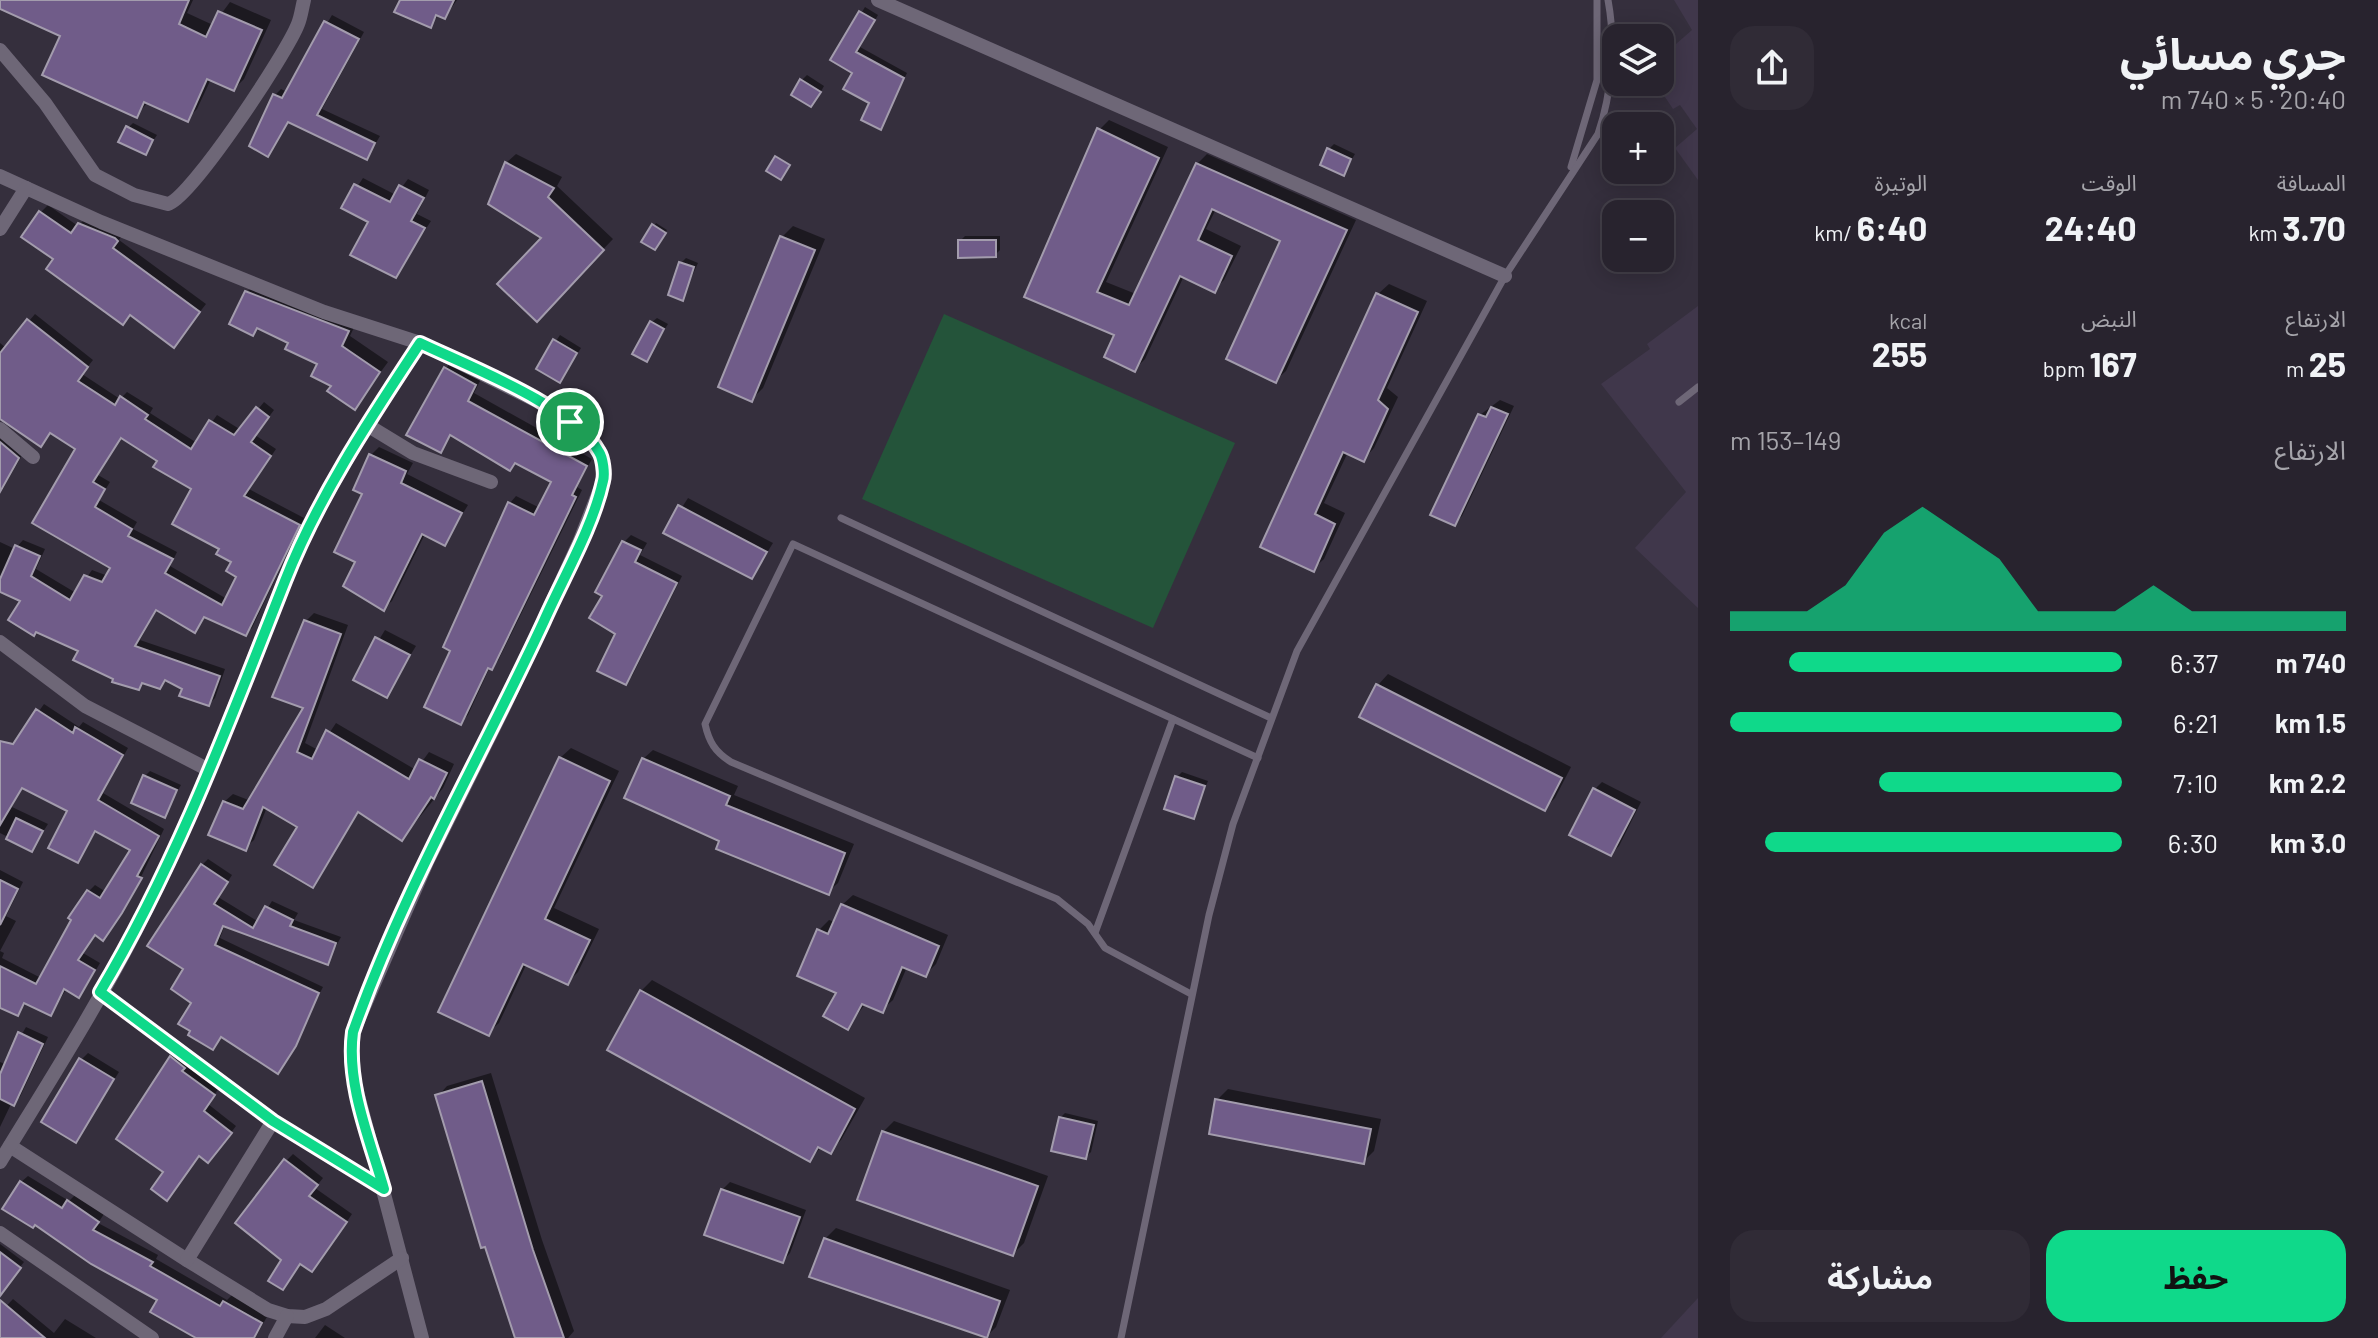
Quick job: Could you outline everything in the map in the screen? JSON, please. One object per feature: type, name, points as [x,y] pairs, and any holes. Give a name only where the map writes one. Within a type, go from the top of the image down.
[{"type":"street","points":[[0,50],[45,103],[95,175],[134,195],[168,204],[185,195],[257,98],[298,25],[304,0]]},
{"type":"street","points":[[878,0],[1505,276]]},
{"type":"street","points":[[0,176],[324,312],[420,343],[499,381],[570,422],[600,453],[604,479],[567,570],[427,862],[353,1032],[351,1062],[355,1084],[422,1338]]},
{"type":"street","points":[[0,229],[26,188]]},
{"type":"street","points":[[0,1162],[138,926],[209,770],[285,581],[367,425],[420,343]]},
{"type":"street","points":[[367,425],[413,453],[491,482]]},
{"type":"street","points":[[0,429],[33,457]]},
{"type":"street","points":[[2,650],[85,706],[209,770]]},
{"type":"street","points":[[100,992],[273,1121],[384,1189]]},
{"type":"street","points":[[187,1260],[273,1121]]},
{"type":"street","points":[[10,1146],[268,1310],[287,1316],[305,1317],[326,1309],[402,1258]]},
{"type":"street","points":[[0,1233],[152,1338]]},
{"type":"street","points":[[275,1338],[287,1316]]},
{"type":"lane","points":[[1567,177],[1597,80],[1597,0]]},
{"type":"lane","points":[[1121,1338],[1191,994],[1233,824],[1271,718],[1297,651],[1505,276],[1598,134],[1605,115],[1611,72],[1608,0]]},
{"type":"lane","points":[[1679,402],[1698,387]]},
{"type":"lane","points":[[841,518],[1271,718]]},
{"type":"lane","points":[[1191,994],[1126,962],[1105,948],[1095,933],[1057,899],[731,762],[718,754],[708,739],[705,724],[793,544],[1258,758]]},
{"type":"lane","points":[[1095,933],[1173,719]]},
{"type":"shaded area","points":[[1674,0],[1698,0],[1698,180],[1675,148],[1697,129],[1680,105],[1673,109],[1664,96],[1674,96],[1674,46],[1692,30]]},
{"type":"shaded area","points":[[1698,306],[1698,608],[1635,548],[1686,492],[1601,384],[1650,349],[1647,344]]},
{"type":"shaded area","points":[[1698,1298],[1698,1338],[1661,1338]]},
{"type":"green space","points":[[944,314],[1235,443],[1153,628],[862,499]]},
{"type":"building","points":[[0,0],[189,0],[179,24],[206,37],[218,11],[262,30],[234,91],[207,79],[188,122],[144,102],[137,118],[42,75],[60,36],[0,9]]},
{"type":"building","points":[[400,0],[454,0],[445,19],[436,15],[431,28],[394,12]]},
{"type":"building","points":[[859,11],[875,20],[856,52],[904,78],[881,130],[861,120],[869,103],[843,89],[852,73],[830,60]]},
{"type":"building","points":[[324,21],[359,39],[317,115],[375,143],[367,160],[288,122],[268,157],[249,146],[273,94],[282,98]]},
{"type":"building","points":[[800,79],[821,92],[811,107],[791,95]]},
{"type":"building","points":[[126,126],[153,140],[146,155],[118,142]]},
{"type":"building","points":[[1097,128],[1159,158],[1097,292],[1129,305],[1196,163],[1347,230],[1276,383],[1226,359],[1280,241],[1212,209],[1198,240],[1232,256],[1215,293],[1180,276],[1135,372],[1104,357],[1114,335],[1024,297]]},
{"type":"building","points":[[1327,148],[1351,159],[1344,176],[1320,165]]},
{"type":"building","points":[[775,156],[790,165],[781,180],[766,171]]},
{"type":"building","points":[[505,162],[554,188],[548,197],[604,250],[537,322],[497,284],[541,238],[488,204]]},
{"type":"building","points":[[354,184],[390,202],[399,185],[424,198],[411,221],[425,228],[396,278],[350,255],[368,222],[341,208]]},
{"type":"building","points":[[39,211],[71,233],[78,223],[115,238],[118,241],[113,248],[200,312],[174,348],[130,315],[123,325],[46,269],[53,259],[21,237]]},
{"type":"building","points":[[652,224],[666,233],[655,250],[641,242]]},
{"type":"building","points":[[780,236],[815,250],[752,402],[718,387]]},
{"type":"building","points":[[958,240],[996,240],[996,257],[958,258]]},
{"type":"building","points":[[679,262],[694,267],[683,301],[668,295]]},
{"type":"building","points":[[245,291],[349,331],[342,346],[380,372],[355,410],[327,391],[331,386],[311,376],[317,364],[285,349],[288,343],[257,328],[253,336],[229,324]]},
{"type":"building","points":[[1376,293],[1418,312],[1378,400],[1388,409],[1364,462],[1343,452],[1315,514],[1335,524],[1314,572],[1260,547]]},
{"type":"building","points":[[27,319],[88,367],[78,381],[115,405],[120,396],[148,415],[145,419],[191,449],[209,420],[234,435],[256,407],[269,417],[251,442],[271,456],[244,496],[300,525],[246,636],[204,617],[195,633],[156,610],[135,646],[220,676],[209,706],[179,696],[182,689],[165,680],[160,689],[142,683],[139,690],[112,682],[113,679],[73,660],[78,651],[36,632],[34,636],[8,620],[20,601],[0,592],[0,579],[15,545],[40,556],[31,576],[70,600],[84,575],[102,582],[110,568],[32,523],[75,449],[50,433],[41,447],[0,419],[0,353]],"holes":[[[121,438],[157,461],[153,467],[191,489],[172,524],[219,549],[216,554],[231,562],[226,571],[236,577],[222,605],[165,573],[173,559],[128,536],[132,529],[95,507],[105,489],[93,482]]]},
{"type":"building","points":[[650,321],[664,329],[647,362],[632,354]]},
{"type":"building","points":[[553,339],[577,353],[560,383],[536,369]]},
{"type":"building","points":[[444,367],[476,385],[468,401],[587,466],[572,495],[576,497],[492,670],[488,668],[461,725],[424,707],[450,651],[443,647],[508,502],[534,515],[551,482],[515,463],[510,471],[450,435],[441,453],[406,435]]},
{"type":"building","points":[[1491,407],[1508,414],[1455,526],[1430,515],[1478,414],[1486,417]]},
{"type":"building","points":[[0,442],[19,458],[0,492]]},
{"type":"building","points":[[369,454],[406,471],[401,483],[462,513],[445,546],[422,534],[384,611],[343,586],[355,562],[334,552],[362,494],[353,490]]},
{"type":"building","points":[[678,505],[767,552],[752,579],[663,533]]},
{"type":"building","points":[[622,541],[641,550],[635,562],[677,583],[626,685],[597,671],[615,634],[589,618],[602,596],[595,592]]},
{"type":"building","points":[[304,620],[341,634],[297,752],[312,759],[326,730],[409,779],[419,759],[447,773],[434,799],[431,797],[402,841],[358,812],[313,888],[274,865],[297,827],[263,807],[246,851],[208,835],[223,801],[243,809],[303,708],[272,697]]},
{"type":"building","points":[[375,637],[410,655],[387,698],[353,680]]},
{"type":"building","points":[[1376,684],[1562,778],[1545,811],[1359,717]]},
{"type":"building","points":[[36,709],[73,733],[75,727],[123,755],[98,800],[159,836],[137,876],[142,878],[122,913],[103,941],[95,935],[78,960],[95,970],[79,998],[64,989],[51,1016],[24,1003],[18,1016],[0,1008],[0,966],[36,984],[71,920],[68,918],[87,890],[100,898],[130,850],[95,831],[78,863],[48,848],[67,811],[22,788],[0,825],[0,741],[13,744]]},
{"type":"building","points":[[559,757],[610,781],[545,919],[590,940],[568,985],[523,964],[489,1036],[438,1012]]},
{"type":"building","points":[[642,758],[730,796],[726,805],[845,853],[829,895],[716,849],[719,841],[624,798]]},
{"type":"building","points":[[143,775],[177,790],[165,818],[131,803]]},
{"type":"building","points":[[1175,776],[1205,786],[1194,819],[1164,809]]},
{"type":"building","points":[[1593,788],[1635,810],[1611,856],[1569,835]]},
{"type":"building","points":[[16,818],[43,831],[32,852],[6,839]]},
{"type":"building","points":[[201,864],[228,882],[214,904],[253,928],[265,906],[293,920],[290,926],[336,943],[328,965],[223,926],[215,945],[319,993],[296,1046],[278,1074],[221,1037],[213,1050],[188,1035],[190,1031],[178,1024],[191,1003],[171,989],[183,969],[147,946]]},
{"type":"building","points":[[0,880],[18,889],[0,925]]},
{"type":"building","points":[[841,904],[939,946],[926,977],[902,967],[883,1013],[862,1004],[848,1030],[823,1016],[836,993],[797,976],[817,929],[828,934]]},
{"type":"building","points":[[640,990],[855,1109],[831,1154],[818,1147],[810,1162],[607,1050]]},
{"type":"building","points":[[18,1032],[43,1044],[14,1106],[0,1099],[0,1074]]},
{"type":"building","points":[[170,1056],[185,1068],[182,1071],[215,1095],[204,1111],[232,1133],[208,1163],[199,1156],[167,1201],[151,1189],[163,1172],[116,1139]]},
{"type":"building","points":[[79,1058],[114,1079],[76,1143],[41,1122]]},
{"type":"building","points":[[482,1081],[533,1250],[564,1338],[515,1338],[485,1247],[481,1248],[435,1095]]},
{"type":"building","points":[[1215,1099],[1371,1129],[1364,1164],[1209,1134]]},
{"type":"building","points":[[1059,1117],[1094,1125],[1086,1159],[1051,1151]]},
{"type":"building","points":[[882,1131],[1038,1186],[1013,1256],[857,1200]]},
{"type":"building","points":[[284,1159],[318,1185],[309,1196],[347,1222],[312,1272],[300,1264],[283,1290],[268,1281],[281,1260],[235,1223]]},
{"type":"building","points":[[20,1181],[62,1208],[67,1200],[99,1222],[93,1230],[153,1262],[150,1266],[220,1306],[223,1301],[262,1323],[254,1338],[196,1338],[150,1312],[157,1300],[91,1264],[35,1225],[33,1228],[2,1209]]},
{"type":"building","points":[[721,1189],[800,1217],[783,1263],[704,1235]]},
{"type":"building","points":[[824,1238],[1000,1301],[987,1338],[809,1277]]},
{"type":"building","points":[[0,1252],[21,1268],[0,1296]]},
{"type":"building","points":[[0,1300],[45,1338],[0,1338]]},
{"type":"route","points":[[420,343],[539,402],[570,422],[600,453],[604,479],[579,543],[505,705],[427,862],[353,1032],[351,1062],[355,1084],[384,1189],[273,1121],[100,992],[138,926],[209,770],[258,655],[285,581],[309,531],[356,444],[420,343]]}]
